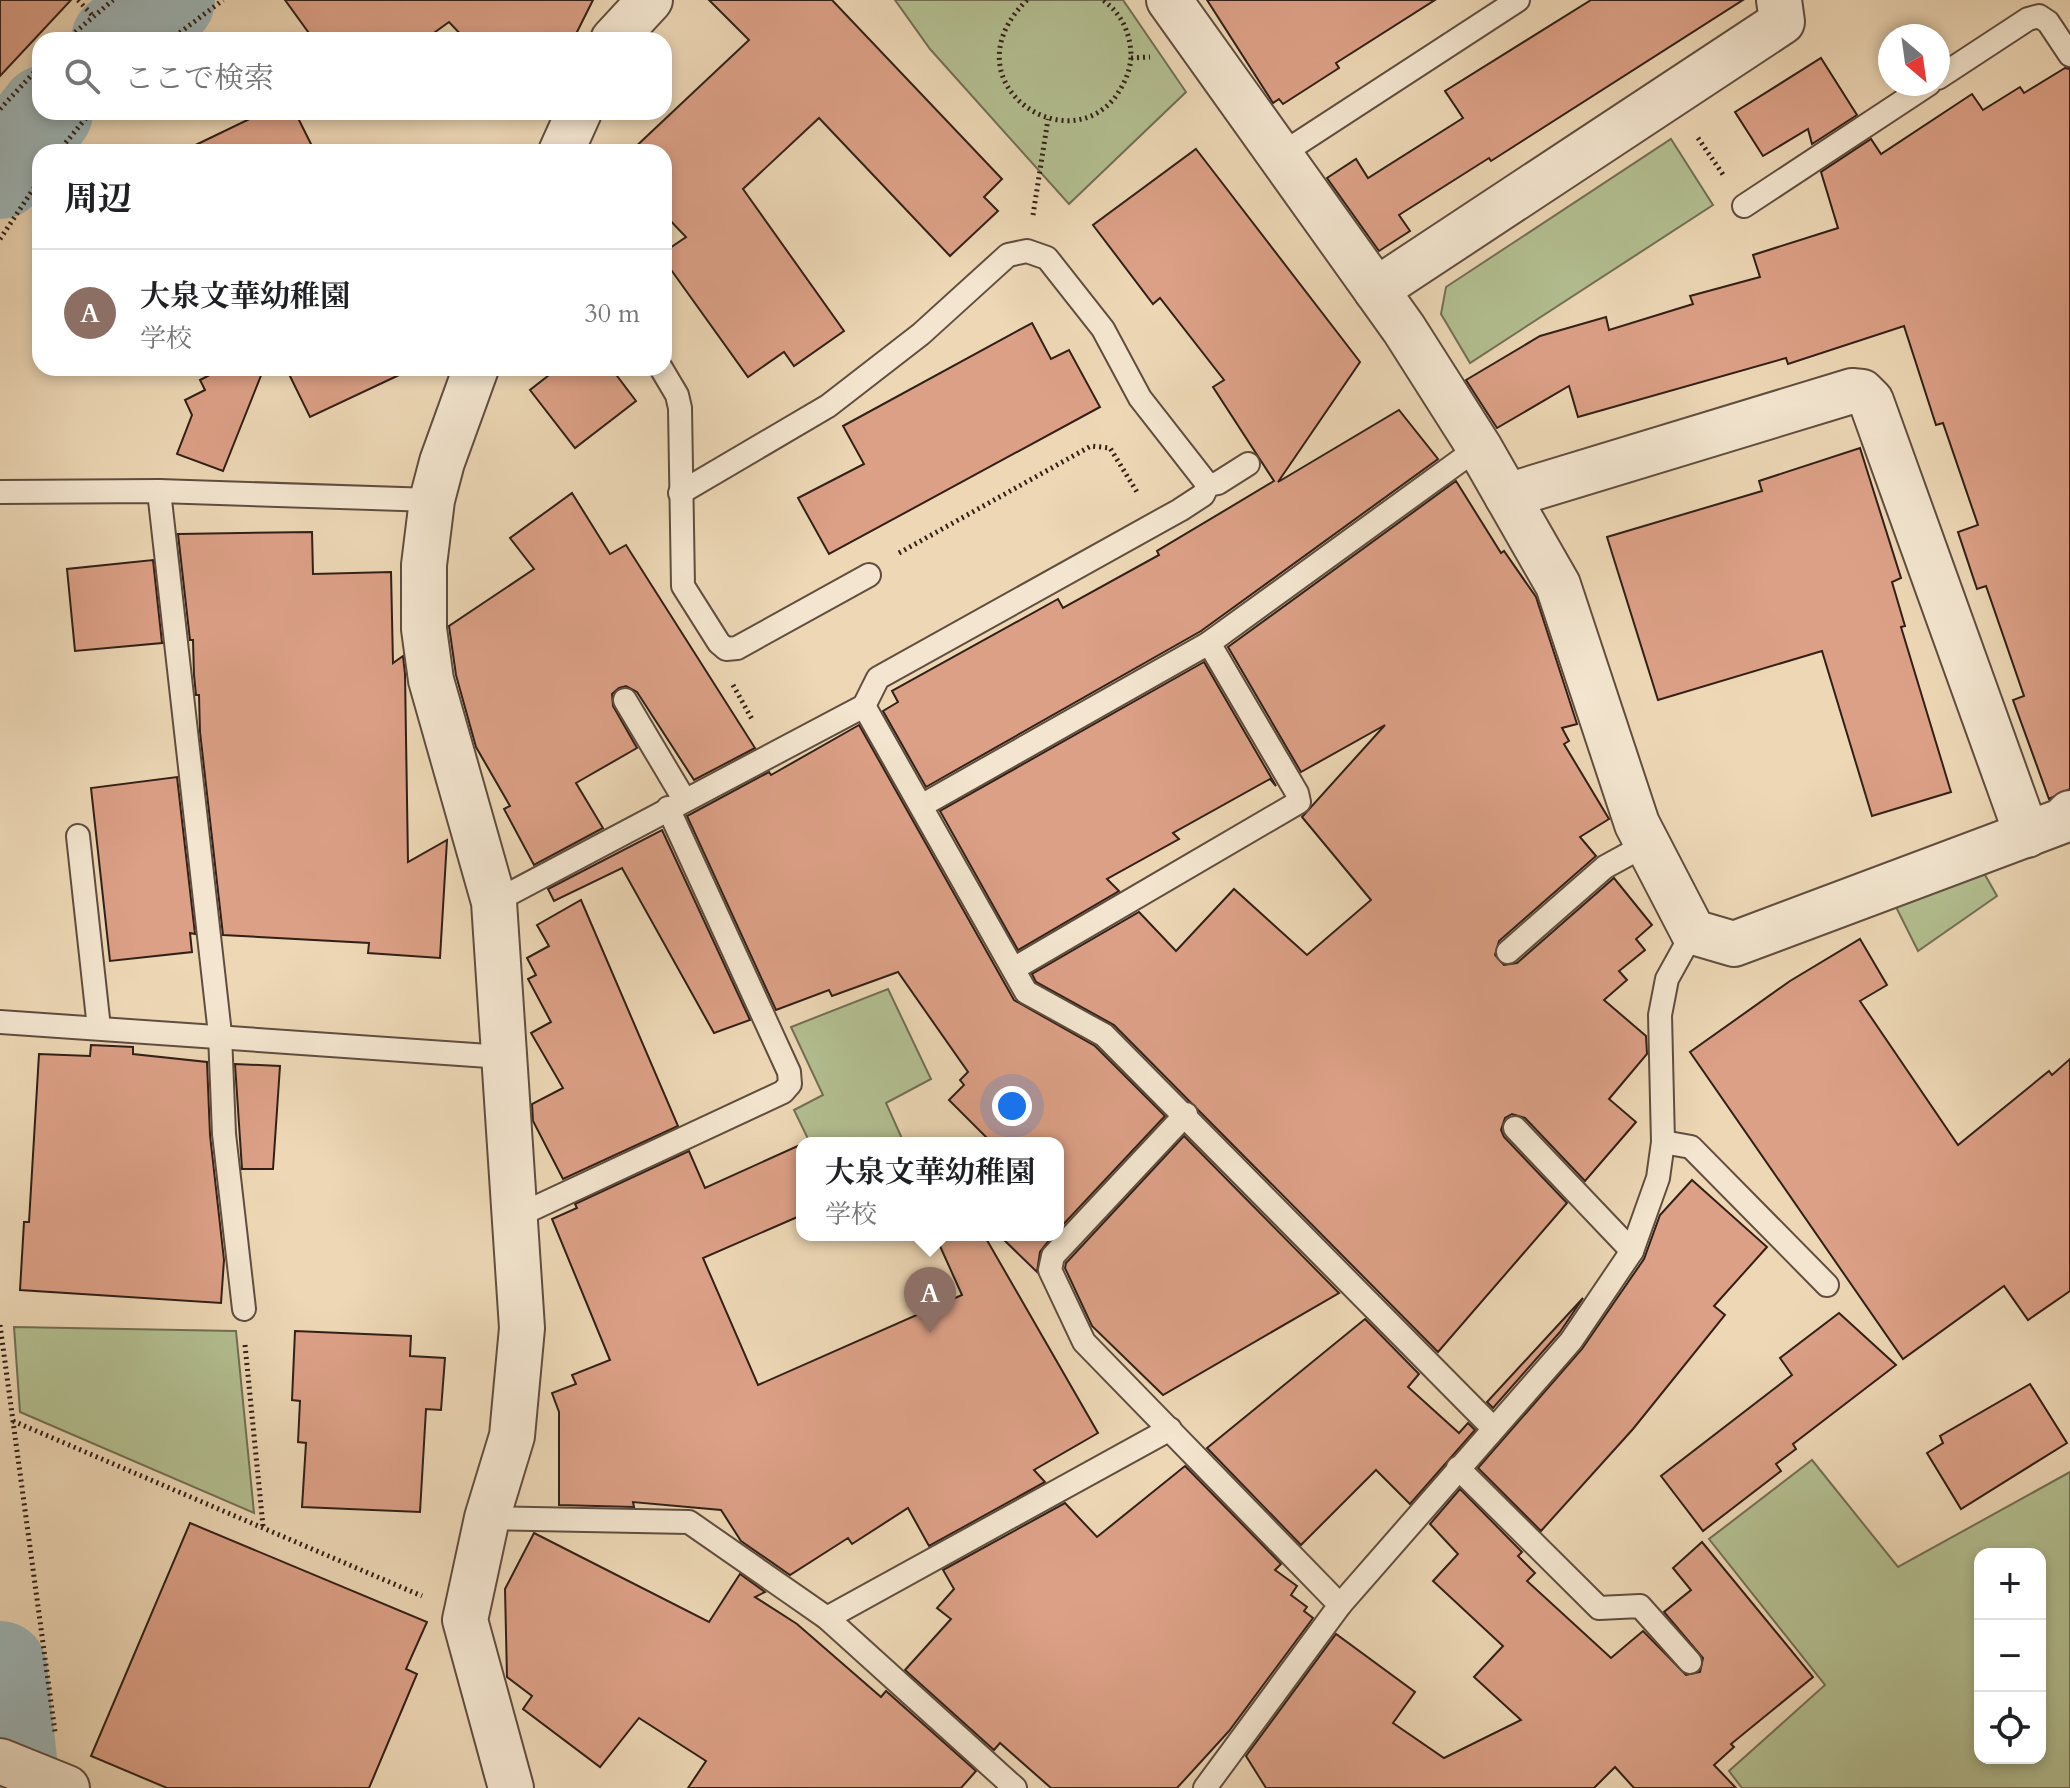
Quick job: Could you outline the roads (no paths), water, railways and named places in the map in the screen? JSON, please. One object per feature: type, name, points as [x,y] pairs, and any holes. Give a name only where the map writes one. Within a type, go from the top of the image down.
[{"type":"street","points":[[620,32],[650,0]]},
{"type":"street","points":[[1169,0],[1376,290],[1479,447],[1558,585],[1591,678],[1613,760],[1647,844],[1693,932],[1734,944],[2027,835],[2062,821],[2070,813]]},
{"type":"street","points":[[1376,290],[1782,22],[1779,0]]},
{"type":"street","points":[[565,144],[575,120]]},
{"type":"street","points":[[473,376],[442,462],[432,500],[424,565],[424,629],[431,680],[494,902],[522,1328],[512,1436],[487,1518],[465,1620],[511,1788]]},
{"type":"street","points":[[1507,496],[1852,391],[1862,392],[1871,401],[2027,835]]},
{"type":"street","points":[[0,1761],[60,1785]]},
{"type":"lane","points":[[1280,155],[1518,0]]},
{"type":"lane","points":[[1950,70],[2028,19],[2039,16],[2048,22],[2070,55]]},
{"type":"lane","points":[[1744,206],[1911,96]]},
{"type":"lane","points":[[680,493],[828,406],[921,334],[1008,255],[1027,251],[1047,258],[1103,329],[1140,398],[1208,485]]},
{"type":"lane","points":[[666,376],[677,395],[680,408],[683,586],[726,649],[737,648],[869,575]]},
{"type":"lane","points":[[921,806],[1209,643],[1479,447]]},
{"type":"lane","points":[[1208,485],[1218,483],[1248,464]]},
{"type":"lane","points":[[494,902],[864,706],[878,678],[1155,524],[1203,495],[1208,485]]},
{"type":"lane","points":[[0,492],[159,491],[432,500]]},
{"type":"lane","points":[[159,491],[220,1034],[224,1134],[244,1309]]},
{"type":"lane","points":[[1015,968],[1299,802],[1297,793],[1209,643]]},
{"type":"lane","points":[[513,1218],[783,1092],[790,1084],[789,1072],[676,803],[625,700]]},
{"type":"lane","points":[[864,706],[1026,992],[1104,1035],[1186,1114],[1492,1427]]},
{"type":"lane","points":[[78,836],[99,1028]]},
{"type":"lane","points":[[1508,952],[1605,867],[1647,844]]},
{"type":"lane","points":[[1205,1788],[1340,1605],[1492,1427],[1571,1341],[1632,1251],[1658,1178],[1663,1142],[1660,1015],[1667,979],[1693,932]]},
{"type":"lane","points":[[0,1022],[220,1034],[241,1040],[503,1057]]},
{"type":"lane","points":[[1186,1114],[1050,1262],[1050,1270],[1084,1342],[1340,1605]]},
{"type":"lane","points":[[1515,1128],[1632,1251]]},
{"type":"lane","points":[[1663,1142],[1691,1147],[1827,1285]]},
{"type":"lane","points":[[827,1618],[1170,1429]]},
{"type":"lane","points":[[1458,1468],[1599,1608],[1640,1606],[1690,1662]]},
{"type":"lane","points":[[487,1518],[689,1522],[827,1618],[1015,1788]]},
{"type":"waterway","points":[[128,32],[168,0]]},
{"type":"waterway","points":[[0,172],[40,120]]},
{"type":"waterway","points":[[0,1668],[13,1788]]},
{"type":"place","name":"大泉文華幼稚園","points":[[930,1333]]}]
